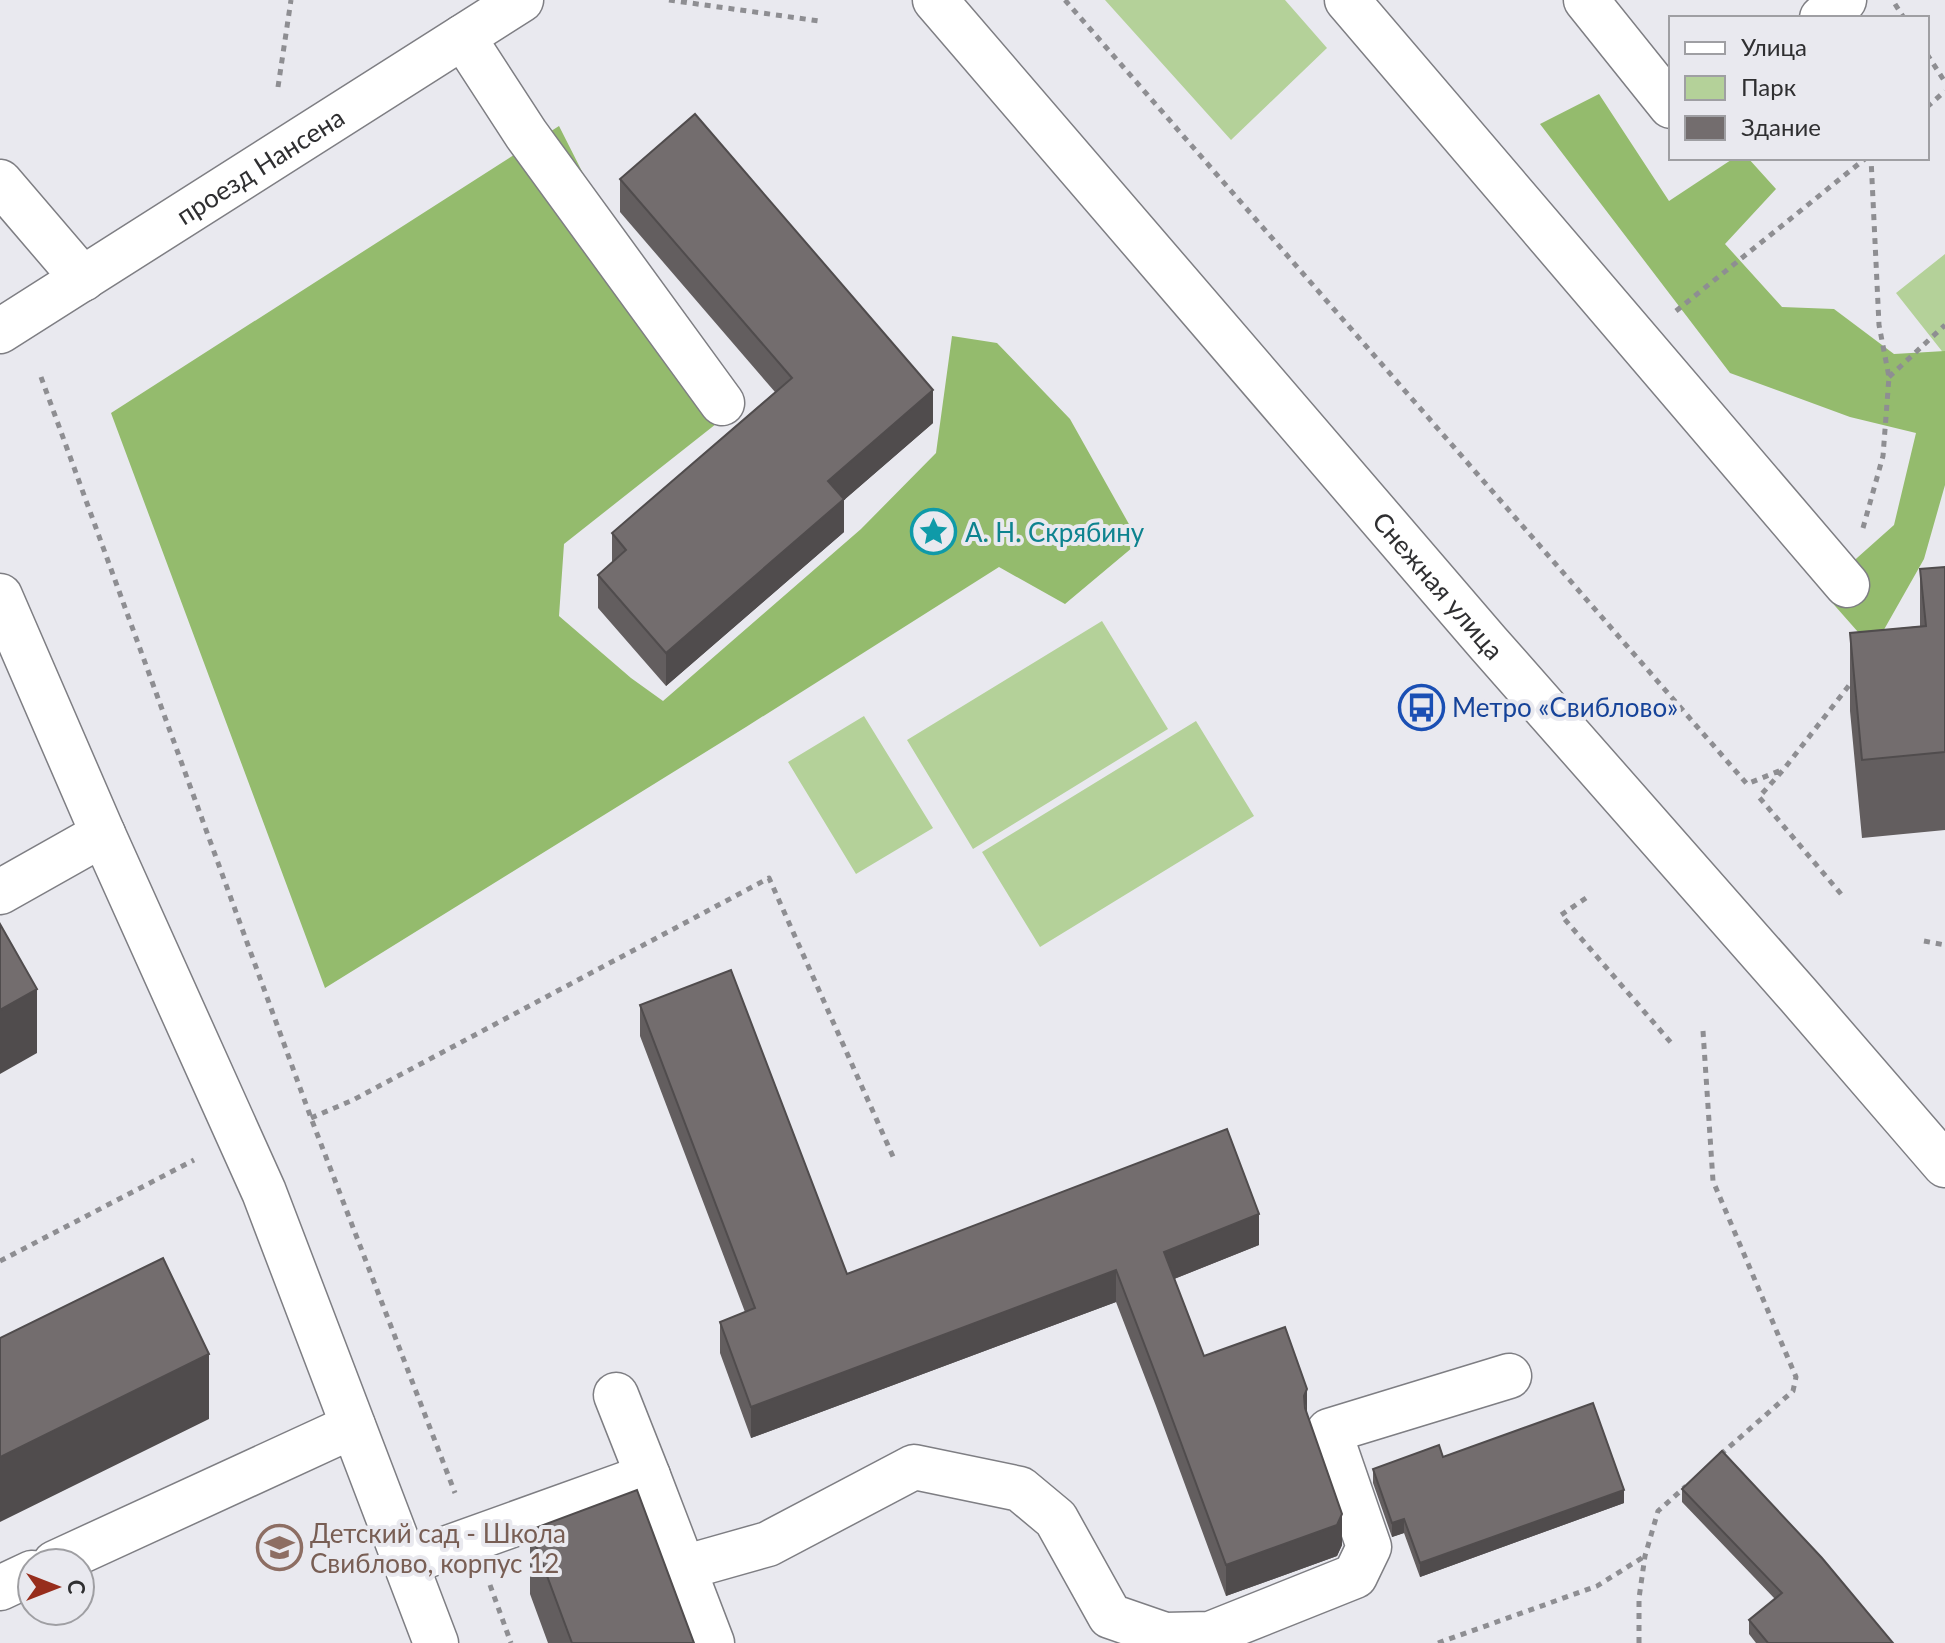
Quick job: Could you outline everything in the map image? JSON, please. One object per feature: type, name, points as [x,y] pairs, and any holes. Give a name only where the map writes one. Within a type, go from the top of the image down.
[{"type":"street","name":"проезд Нансена","points":[[0,331],[521,0]]},
{"type":"street","name":"Снежная улица","points":[[935,0],[1488,643],[1945,1165]]},
{"type":"street","points":[[1347,0],[1847,585]]},
{"type":"street","points":[[1586,0],[1669,104]]},
{"type":"street","points":[[1824,16],[1844,0]]},
{"type":"street","points":[[463,37],[526,134],[722,403]]},
{"type":"street","points":[[0,182],[83,279]]},
{"type":"street","points":[[0,596],[13,663],[103,834],[264,1192],[436,1643]]},
{"type":"street","points":[[0,892],[103,834]]},
{"type":"street","points":[[683,1568],[768,1544],[914,1467],[1020,1489],[1056,1519],[1110,1616],[1165,1635],[1210,1634],[1355,1576],[1369,1547],[1329,1431],[1509,1376]]},
{"type":"street","points":[[616,1395],[712,1643]]},
{"type":"street","points":[[90,1547],[353,1426]]},
{"type":"street","points":[[406,1563],[648,1476]]},
{"type":"path","points":[[278,87],[291,0]]},
{"type":"path","points":[[669,0],[819,21]]},
{"type":"path","points":[[1065,0],[1747,784],[1784,769]]},
{"type":"path","points":[[1929,57],[1945,82]]},
{"type":"path","points":[[1929,105],[1945,91]]},
{"type":"path","points":[[1638,342],[1866,160]]},
{"type":"path","points":[[1847,585],[1883,456],[1889,377],[1879,325],[1869,160]]},
{"type":"path","points":[[1889,377],[1945,325]]},
{"type":"path","points":[[41,377],[311,1118],[511,1643]]},
{"type":"path","points":[[1841,894],[1759,797],[1861,670]]},
{"type":"path","points":[[311,1118],[367,1093],[769,878],[895,1161]]},
{"type":"path","points":[[1586,898],[1561,915],[1673,1045]]},
{"type":"path","points":[[1924,941],[1945,945]]},
{"type":"path","points":[[1703,1031],[1713,1181],[1796,1377],[1793,1391],[1714,1461]]},
{"type":"path","points":[[0,1261],[239,1136]]},
{"type":"path","points":[[1639,1643],[1639,1598],[1645,1556],[1658,1511],[1692,1481]]},
{"type":"path","points":[[1438,1643],[1597,1586],[1645,1556]]},
{"type":"green space","points":[[1105,0],[1285,0],[1327,48],[1231,140]]},
{"type":"green space","points":[[1599,94],[1669,201],[1731,160],[1750,160],[1776,189],[1725,244],[1782,307],[1834,309],[1894,354],[1945,351],[1945,485],[1924,559],[1873,649],[1821,590],[1894,525],[1916,433],[1850,417],[1730,373],[1540,124]]},
{"type":"green space","points":[[559,126],[599,205],[740,405],[564,544],[559,616],[631,678],[663,701],[861,529],[936,453],[952,336],[997,343],[1070,419],[1139,542],[1065,604],[999,567],[325,988],[111,413]]},
{"type":"green space","points":[[1945,254],[1945,355],[1896,293]]},
{"type":"green space","points":[[1102,621],[1168,729],[973,849],[907,740]]},
{"type":"green space","points":[[864,716],[933,828],[856,874],[788,762]]},
{"type":"green space","points":[[1196,721],[1254,816],[1040,947],[982,852]]},
{"type":"building","points":[[695,114],[933,390],[828,481],[844,499],[666,653],[598,575],[626,550],[612,533],[792,378],[620,179]]},
{"type":"building","points":[[1945,567],[1945,752],[1862,760],[1850,633],[1926,626],[1920,569]]},
{"type":"building","points":[[0,924],[37,989],[0,1010]]},
{"type":"building","points":[[731,970],[847,1274],[1227,1129],[1259,1214],[1164,1252],[1204,1356],[1285,1327],[1307,1389],[1305,1408],[1342,1514],[1337,1525],[1226,1565],[1116,1270],[751,1407],[720,1322],[755,1308],[640,1005]]},
{"type":"building","points":[[163,1258],[209,1354],[0,1457],[0,1338]]},
{"type":"building","points":[[1593,1403],[1624,1490],[1420,1563],[1404,1519],[1392,1523],[1373,1469],[1439,1445],[1443,1457]]},
{"type":"building","points":[[1722,1451],[1822,1558],[1893,1643],[1768,1643],[1749,1620],[1782,1593],[1682,1489]]},
{"type":"building","points":[[637,1490],[694,1643],[572,1643],[530,1530]]},
{"type":"place","name":"А. Н. Скрябину","points":[[934,532]]},
{"type":"place","name":"Метро «Свиблово»","points":[[1421,707]]},
{"type":"place","name":"Детский сад - Школа Свиблово, корпус 12","points":[[279,1548]]}]
